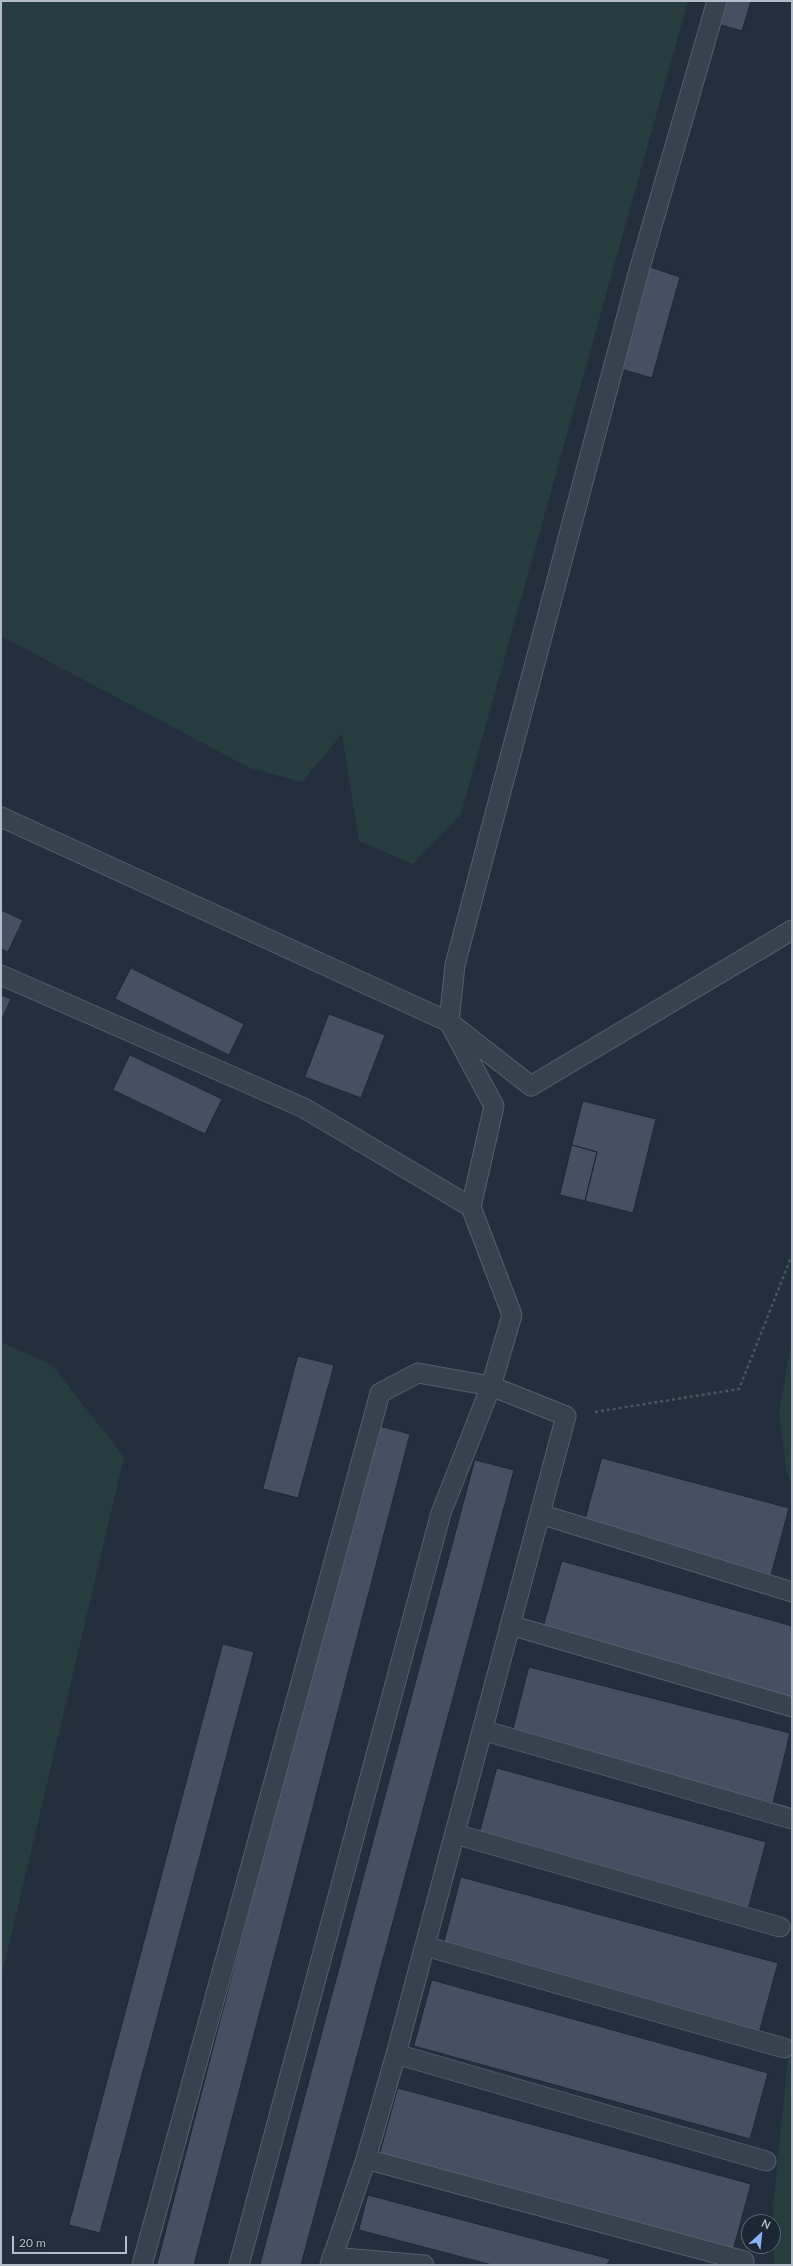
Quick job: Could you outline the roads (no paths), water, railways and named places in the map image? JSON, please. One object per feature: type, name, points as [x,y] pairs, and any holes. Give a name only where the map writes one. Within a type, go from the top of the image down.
[{"type":"lane","points":[[239,2265],[441,1513],[491,1386],[512,1315],[471,1207],[494,1106],[449,1022],[455,965],[638,274],[717,1]]},
{"type":"lane","points":[[1,817],[449,1022],[531,1086],[792,930]]},
{"type":"lane","points":[[1,975],[304,1108],[471,1207]]},
{"type":"lane","points":[[142,2265],[380,1393],[418,1373],[491,1386],[566,1416],[396,2054],[366,2159],[331,2261],[424,2265]]},
{"type":"lane","points":[[540,1514],[792,1592]]},
{"type":"lane","points":[[510,1625],[792,1707]]},
{"type":"lane","points":[[482,1730],[792,1818]]},
{"type":"lane","points":[[455,1834],[780,1926]]},
{"type":"lane","points":[[425,1946],[784,2048]]},
{"type":"lane","points":[[396,2054],[766,2161]]},
{"type":"lane","points":[[366,2159],[744,2261],[744,2265]]}]
